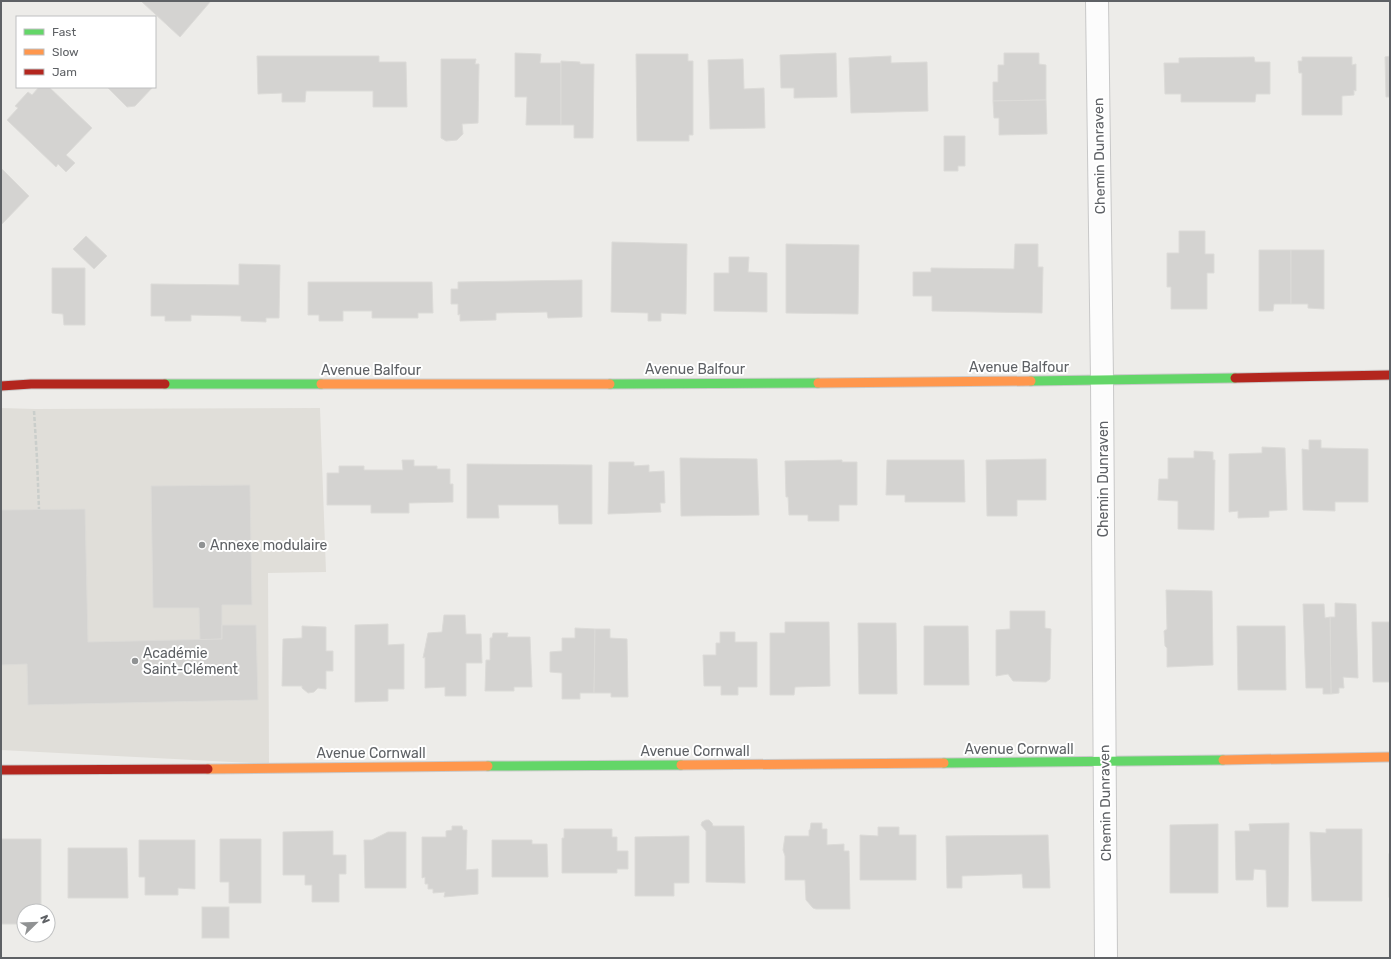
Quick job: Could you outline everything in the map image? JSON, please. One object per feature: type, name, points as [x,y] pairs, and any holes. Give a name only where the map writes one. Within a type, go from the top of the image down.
[{"type":"street","name":"Chemin Dunraven","points":[[1097,1],[1102,380],[1106,958]]},
{"type":"street","name":"Avenue Balfour","points":[[1,386],[31,384],[322,385],[1102,380],[1390,375]]},
{"type":"street","name":"Avenue Cornwall","points":[[1,770],[1105,762],[1390,757]]},
{"type":"path","points":[[31,384],[39,509]]},
{"type":"shaded area","name":"Académie Saint-Clément","points":[[1,408],[320,408],[326,572],[268,573],[269,764],[1,750]]},
{"type":"building","points":[[141,1],[209,1],[210,2],[180,37]]},
{"type":"building","points":[[515,53],[541,54],[540,63],[561,63],[561,125],[526,125],[527,97],[515,97]]},
{"type":"building","points":[[836,53],[837,97],[794,98],[794,88],[781,88],[780,55]]},
{"type":"building","points":[[1004,53],[1039,53],[1039,64],[1046,65],[1046,100],[993,101],[993,82],[998,82],[998,65],[1004,65]]},
{"type":"building","points":[[636,54],[688,54],[688,61],[693,61],[693,135],[689,135],[689,141],[637,141]]},
{"type":"building","points":[[257,56],[379,56],[379,62],[406,62],[407,107],[373,107],[373,91],[306,91],[305,102],[282,102],[282,93],[258,94]]},
{"type":"building","points":[[891,56],[891,63],[927,62],[928,111],[851,113],[849,58]]},
{"type":"building","points":[[1390,56],[1390,97],[1386,97],[1385,57]]},
{"type":"building","points":[[1254,57],[1255,62],[1270,62],[1270,94],[1256,94],[1255,102],[1181,102],[1181,94],[1165,94],[1164,63],[1179,63],[1179,58]]},
{"type":"building","points":[[1302,57],[1352,57],[1352,65],[1356,64],[1356,91],[1354,90],[1354,95],[1342,96],[1342,115],[1302,115],[1302,73],[1299,73],[1298,61],[1302,61]]},
{"type":"building","points":[[441,59],[476,59],[475,64],[479,64],[478,123],[462,124],[463,134],[457,140],[446,141],[441,138]]},
{"type":"building","points":[[743,59],[744,89],[764,88],[765,128],[710,129],[708,60]]},
{"type":"building","points":[[561,61],[580,62],[580,64],[594,64],[593,138],[574,138],[574,125],[561,125]]},
{"type":"building","points":[[38,88],[50,88],[92,128],[66,155],[75,163],[66,172],[58,164],[56,167],[7,120],[18,108],[15,106],[28,92],[32,95]]},
{"type":"building","points":[[108,88],[152,88],[135,106],[127,107]]},
{"type":"building","points":[[1046,100],[1047,134],[999,135],[999,118],[994,118],[993,101]]},
{"type":"building","points":[[944,136],[965,136],[965,166],[958,166],[958,171],[944,171]]},
{"type":"building","points":[[1,168],[29,196],[1,225]]},
{"type":"building","points":[[1179,231],[1205,231],[1205,254],[1214,254],[1214,273],[1207,273],[1207,309],[1171,309],[1171,287],[1167,287],[1167,253],[1179,253]]},
{"type":"building","points":[[86,236],[107,256],[94,269],[73,249]]},
{"type":"building","points":[[612,242],[687,244],[686,314],[661,313],[661,321],[648,321],[648,313],[611,312]]},
{"type":"building","points":[[786,244],[859,245],[858,314],[786,313]]},
{"type":"building","points":[[1015,244],[1038,244],[1038,267],[1043,267],[1042,313],[932,311],[932,296],[913,296],[913,272],[931,272],[931,268],[1014,269]]},
{"type":"building","points":[[1259,250],[1291,250],[1291,304],[1274,304],[1273,311],[1259,311]]},
{"type":"building","points":[[1291,250],[1324,250],[1324,309],[1308,308],[1308,304],[1291,304]]},
{"type":"building","points":[[729,257],[749,257],[748,272],[767,273],[767,312],[714,311],[714,273],[729,273]]},
{"type":"building","points":[[239,264],[280,265],[279,318],[266,318],[266,322],[241,321],[241,316],[191,315],[191,321],[165,321],[165,316],[151,316],[151,284],[239,285]]},
{"type":"building","points":[[52,268],[85,268],[85,325],[64,325],[63,314],[52,313]]},
{"type":"building","points":[[582,280],[582,317],[548,318],[547,312],[496,313],[496,320],[460,321],[460,314],[458,315],[458,304],[451,304],[451,289],[458,289],[458,282]]},
{"type":"building","points":[[308,282],[432,282],[433,313],[418,313],[418,318],[372,318],[372,311],[343,311],[343,321],[319,321],[319,315],[308,315]]},
{"type":"building","points":[[1309,440],[1321,440],[1321,448],[1368,449],[1368,502],[1335,502],[1335,511],[1303,510],[1302,449],[1309,450]]},
{"type":"building","points":[[1262,447],[1285,448],[1287,510],[1269,511],[1269,517],[1238,518],[1238,511],[1229,512],[1229,454],[1262,453]]},
{"type":"building","points":[[1194,451],[1213,452],[1213,460],[1215,460],[1214,530],[1178,529],[1178,501],[1158,500],[1159,479],[1168,479],[1168,458],[1194,458]]},
{"type":"building","points":[[680,458],[757,459],[759,515],[681,516]]},
{"type":"building","points":[[1046,459],[1046,500],[1017,500],[1017,516],[987,516],[986,460]]},
{"type":"building","points":[[402,460],[414,460],[414,466],[437,466],[437,469],[450,469],[450,484],[453,484],[453,502],[409,503],[409,513],[371,513],[371,505],[327,505],[327,473],[339,473],[339,466],[364,466],[364,470],[403,470]]},
{"type":"building","points":[[842,460],[842,462],[857,462],[857,505],[839,505],[839,521],[808,521],[808,515],[789,515],[788,497],[786,497],[785,461]]},
{"type":"building","points":[[887,460],[964,460],[965,502],[905,502],[905,495],[886,495]]},
{"type":"building","points":[[609,462],[634,462],[634,466],[649,465],[649,472],[664,471],[665,503],[660,503],[661,512],[608,514]]},
{"type":"building","points":[[467,464],[592,465],[592,524],[559,524],[558,505],[498,505],[499,518],[467,518]]},
{"type":"building","name":"Annexe modulaire","points":[[250,485],[252,605],[222,605],[222,639],[200,640],[199,608],[153,608],[151,486]]},
{"type":"building","name":"Académie Saint-Clément","points":[[85,509],[88,642],[222,639],[222,625],[256,625],[258,700],[28,705],[27,664],[1,665],[1,510]]},
{"type":"building","points":[[1166,590],[1212,591],[1213,665],[1167,667],[1167,648],[1165,646],[1164,631],[1167,629]]},
{"type":"building","points":[[1335,603],[1356,604],[1358,678],[1343,677],[1344,688],[1339,688],[1339,693],[1331,694],[1330,617],[1335,617]]},
{"type":"building","points":[[1303,604],[1324,604],[1325,618],[1330,617],[1331,694],[1323,694],[1323,688],[1306,688]]},
{"type":"building","points":[[1010,611],[1045,611],[1045,628],[1051,629],[1050,679],[1046,682],[1013,681],[1008,674],[996,676],[996,630],[1010,629]]},
{"type":"building","points":[[444,615],[465,615],[466,634],[481,634],[482,663],[466,663],[466,696],[445,696],[445,687],[425,688],[425,657],[423,658],[428,633],[442,632]]},
{"type":"building","points":[[785,622],[829,622],[830,686],[795,687],[794,695],[770,695],[770,633],[785,633]]},
{"type":"building","points":[[1372,622],[1390,622],[1390,682],[1373,682]]},
{"type":"building","points":[[858,623],[896,623],[897,694],[859,694]]},
{"type":"building","points":[[388,624],[388,645],[404,644],[404,689],[388,689],[388,701],[355,702],[355,625]]},
{"type":"building","points":[[302,626],[326,627],[326,651],[333,651],[333,671],[326,671],[326,689],[318,688],[314,692],[308,693],[302,688],[302,686],[282,686],[283,639],[302,638]]},
{"type":"building","points":[[924,626],[968,626],[969,685],[924,685]]},
{"type":"building","points":[[1237,626],[1285,626],[1286,690],[1238,690]]},
{"type":"building","points":[[575,628],[595,629],[594,693],[580,693],[580,699],[562,699],[562,673],[550,672],[550,652],[562,651],[562,638],[575,638]]},
{"type":"building","points":[[595,629],[610,629],[610,638],[627,639],[628,697],[611,697],[611,693],[594,693]]},
{"type":"building","points":[[720,632],[735,632],[735,642],[757,642],[757,687],[738,687],[738,695],[721,695],[721,686],[704,686],[703,655],[716,655],[716,643],[720,643]]},
{"type":"building","points":[[493,633],[508,633],[507,637],[530,637],[532,687],[514,687],[514,691],[485,691],[486,660],[490,660],[490,638],[492,638]]},
{"type":"building","points":[[709,820],[713,826],[744,826],[745,883],[706,882],[706,831],[701,825],[702,822]]},
{"type":"building","points":[[811,823],[822,823],[822,829],[827,829],[827,845],[844,844],[844,851],[849,851],[850,909],[813,908],[806,900],[805,880],[785,880],[785,856],[783,850],[785,836],[809,836]]},
{"type":"building","points":[[1289,823],[1288,907],[1267,907],[1266,870],[1254,869],[1253,880],[1236,880],[1235,831],[1250,831],[1249,824]]},
{"type":"building","points":[[1218,824],[1218,893],[1170,893],[1170,825]]},
{"type":"building","points":[[452,826],[462,826],[463,830],[467,830],[466,870],[478,869],[478,894],[444,897],[445,892],[433,893],[433,889],[428,889],[428,884],[425,884],[425,877],[422,878],[422,837],[446,837],[446,831],[452,830]]},
{"type":"building","points":[[878,827],[899,827],[899,835],[916,835],[916,880],[860,880],[860,835],[878,836]]},
{"type":"building","points":[[564,829],[612,829],[612,837],[617,837],[617,851],[628,851],[628,869],[617,869],[617,873],[562,873],[562,838],[564,838]]},
{"type":"building","points":[[1326,829],[1362,829],[1362,901],[1312,901],[1310,832],[1326,833]]},
{"type":"building","points":[[333,831],[333,855],[346,855],[346,874],[339,874],[339,902],[312,902],[312,885],[305,885],[305,875],[283,875],[283,832]]},
{"type":"building","points":[[388,832],[406,832],[406,888],[365,888],[364,840],[372,840]]},
{"type":"building","points":[[1048,835],[1050,888],[1023,888],[1022,874],[962,876],[962,888],[947,888],[946,836]]},
{"type":"building","points":[[689,836],[689,883],[674,883],[674,896],[635,896],[635,837]]},
{"type":"building","points":[[1,839],[41,839],[41,903],[16,903],[16,924],[1,924]]},
{"type":"building","points":[[220,839],[261,839],[261,903],[229,903],[229,882],[220,882]]},
{"type":"building","points":[[139,840],[195,840],[195,889],[178,888],[178,895],[145,895],[145,877],[139,877]]},
{"type":"building","points":[[492,840],[532,840],[532,844],[547,844],[548,877],[492,877]]},
{"type":"building","points":[[68,848],[127,848],[128,898],[68,898]]},
{"type":"building","points":[[1390,854],[1390,897],[1389,897]]},
{"type":"building","points":[[202,907],[229,907],[229,938],[202,938]]},
{"type":"traffic: fast","points":[[1031,381],[1235,378]]},
{"type":"traffic: fast","points":[[610,384],[818,383]]},
{"type":"traffic: fast","points":[[165,384],[321,384]]},
{"type":"traffic: fast","points":[[944,763],[1223,760]]},
{"type":"traffic: fast","points":[[488,766],[681,765]]},
{"type":"traffic: slow","points":[[818,383],[1031,381]]},
{"type":"traffic: slow","points":[[321,384],[610,384]]},
{"type":"traffic: slow","points":[[1223,760],[1390,757]]},
{"type":"traffic: slow","points":[[681,765],[944,763]]},
{"type":"traffic: slow","points":[[208,769],[488,766]]},
{"type":"traffic: jam","points":[[1235,378],[1390,375]]},
{"type":"traffic: jam","points":[[1,386],[31,384],[165,384]]},
{"type":"traffic: jam","points":[[1,770],[208,769]]},
{"type":"place","name":"Annexe modulaire","points":[[202,545]]},
{"type":"place","name":"Académie Saint-Clément","points":[[135,661]]}]
